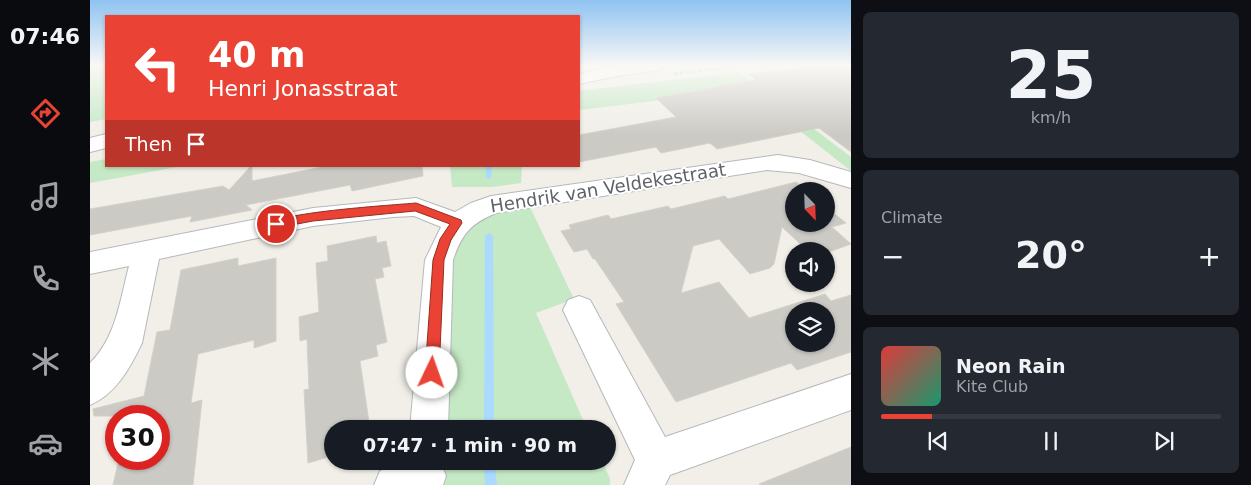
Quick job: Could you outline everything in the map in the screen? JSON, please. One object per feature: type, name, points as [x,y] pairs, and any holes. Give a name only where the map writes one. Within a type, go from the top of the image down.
[{"type":"street","points":[[90,145],[105,141]]},
{"type":"street","name":"Hendrik van Veldekestraat","points":[[429,420],[438,260],[446,239],[457,223],[470,213],[491,205],[767,163],[799,164],[851,180]]},
{"type":"street","points":[[90,263],[313,217],[393,208],[416,207],[457,223]]},
{"type":"street","points":[[90,387],[111,366],[125,343],[147,252]]},
{"type":"street","points":[[579,310],[650,473],[851,392]]},
{"type":"green space","points":[[90,89],[105,89],[105,119],[90,122]]},
{"type":"green space","points":[[599,89],[761,89],[851,157],[851,171],[748,90],[580,110],[580,91]]},
{"type":"green space","points":[[105,159],[105,167],[177,167],[90,183],[90,162]]},
{"type":"green space","points":[[450,167],[522,167],[521,183],[492,187],[452,187]]},
{"type":"green space","points":[[530,207],[574,299],[536,313],[583,420],[442,420],[444,287],[459,233],[490,215]]},
{"type":"green space","points":[[442,470],[606,470],[610,479],[610,485],[442,485]]},
{"type":"building","points":[[708,89],[851,89],[851,152],[819,128],[717,149],[710,143],[661,153],[656,147],[580,162],[580,135],[676,117],[656,98]]},
{"type":"building","points":[[250,167],[252,167],[252,181],[322,167],[422,167],[423,176],[352,191],[350,185],[246,205],[252,210],[190,222],[192,216],[90,235],[90,209],[223,186],[229,190]]},
{"type":"building","points":[[785,185],[785,230],[782,227],[774,264],[770,268],[750,274],[719,239],[693,246],[681,293],[719,282],[749,318],[785,307],[785,352],[835,352],[835,302],[800,302],[825,294],[831,301],[851,295],[851,352],[797,370],[791,363],[676,402],[616,304],[624,302],[587,249],[574,252],[561,231],[571,229],[569,225],[608,215],[611,219],[668,206],[671,209],[725,196],[728,199]]},
{"type":"building","points":[[835,214],[846,223],[835,226]]},
{"type":"building","points":[[835,230],[851,244],[835,250],[835,242],[798,242],[787,232],[835,232]]},
{"type":"building","points":[[376,236],[377,243],[386,241],[391,266],[382,268],[384,277],[375,279],[387,342],[376,345],[378,356],[360,361],[369,420],[324,420],[324,458],[308,463],[304,390],[309,389],[307,339],[300,341],[299,317],[319,312],[316,263],[328,261],[327,246]]},
{"type":"building","points":[[238,258],[238,266],[276,258],[276,341],[254,348],[254,340],[198,354],[191,403],[202,400],[193,485],[113,485],[116,470],[170,470],[170,405],[109,405],[144,396],[157,332],[170,330],[181,270]]},
{"type":"building","points":[[105,406],[105,416],[94,416],[93,409]]},
{"type":"building","points":[[851,447],[851,485],[759,484]]},
{"type":"waterway","points":[[489,167],[489,177]]},
{"type":"waterway","points":[[489,236],[489,420]]},
{"type":"waterway","points":[[490,470],[491,485]]},
{"type":"route","points":[[276,224],[313,217],[416,207],[457,223],[446,239],[438,260],[432,373]]}]
